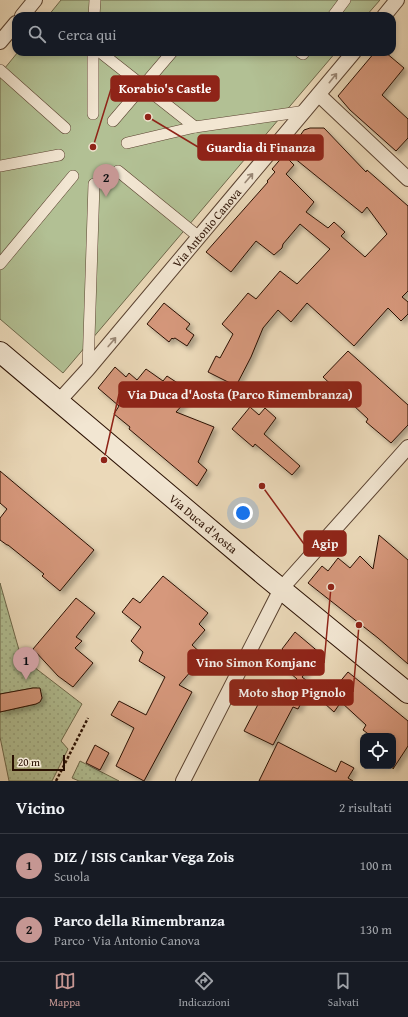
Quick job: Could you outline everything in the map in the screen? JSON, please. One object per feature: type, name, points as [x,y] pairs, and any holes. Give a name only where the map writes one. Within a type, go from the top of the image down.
[{"type":"main road","name":"Via Duca d'Aosta","points":[[0,352],[281,589],[408,693]]},
{"type":"street","points":[[25,12],[35,0]]},
{"type":"street","points":[[94,12],[95,0]]},
{"type":"street","points":[[336,12],[345,0]]},
{"type":"street","points":[[387,12],[397,0]]},
{"type":"street","points":[[0,42],[12,28]]},
{"type":"street","points":[[93,56],[93,114]]},
{"type":"street","points":[[105,56],[195,127]]},
{"type":"street","points":[[113,120],[168,56]]},
{"type":"street","name":"Via Antonio Canova","points":[[58,402],[88,369],[351,56]]},
{"type":"street","points":[[0,70],[65,128]]},
{"type":"street","points":[[318,95],[408,179]]},
{"type":"street","points":[[127,143],[195,127],[306,111]]},
{"type":"street","points":[[0,166],[59,154]]},
{"type":"street","points":[[118,171],[199,237]]},
{"type":"street","points":[[0,264],[73,176]]},
{"type":"street","points":[[88,369],[94,184]]},
{"type":"street","points":[[183,781],[281,589],[408,447]]},
{"type":"path","points":[[56,781],[88,718]]},
{"type":"green space","points":[[61,0],[380,0],[370,12],[51,12]]},
{"type":"green space","points":[[15,56],[333,56],[63,373],[0,319],[0,74]]},
{"type":"green space","points":[[0,583],[21,657],[82,704],[61,741],[68,749],[52,781],[9,781],[0,737],[0,712],[36,704],[40,700],[41,696],[37,688],[0,694]]},
{"type":"green space","points":[[80,761],[119,781],[79,781],[72,778]]},
{"type":"building","points":[[372,56],[390,56],[404,68],[382,95],[408,119],[408,138],[396,151],[350,110],[338,96]]},
{"type":"building","points":[[310,128],[324,128],[366,172],[367,170],[408,206],[408,291],[402,297],[408,302],[408,314],[401,321],[388,308],[354,346],[307,303],[291,322],[278,310],[263,328],[251,357],[236,386],[208,372],[216,356],[220,358],[233,334],[222,324],[248,293],[256,299],[280,271],[297,284],[330,249],[300,224],[283,244],[282,248],[274,255],[256,241],[231,272],[206,252],[268,182],[267,181],[275,172],[272,169],[284,155],[294,165],[286,174],[314,202],[306,212],[328,228],[334,222],[345,232],[341,236],[365,257],[387,234],[367,207],[362,213],[288,153],[304,130]]},
{"type":"building","points":[[164,303],[190,324],[186,329],[194,335],[187,346],[175,338],[172,338],[169,342],[147,324]]},
{"type":"building","points":[[348,351],[408,405],[408,425],[391,443],[366,422],[368,419],[323,377]]},
{"type":"building","points":[[115,367],[126,377],[129,373],[137,380],[146,369],[163,381],[167,376],[182,386],[176,394],[186,401],[176,412],[214,427],[198,462],[207,470],[197,486],[129,429],[130,427],[114,414],[119,406],[98,388]]},
{"type":"building","points":[[250,407],[259,415],[265,408],[276,418],[264,434],[300,466],[292,475],[255,444],[253,447],[232,429]]},
{"type":"building","points":[[0,471],[94,550],[60,591],[42,576],[44,574],[0,540],[0,518],[7,509],[0,503]]},
{"type":"building","points":[[379,535],[408,560],[408,664],[378,638],[308,583],[322,566],[328,571],[338,558],[350,568],[360,556],[373,569]]},
{"type":"building","points":[[163,576],[208,613],[199,624],[205,630],[192,645],[204,656],[179,685],[192,692],[144,781],[116,766],[134,728],[111,715],[119,701],[146,715],[165,677],[139,661],[143,652],[131,641],[141,627],[122,612],[133,598],[140,603]]},
{"type":"building","points":[[76,598],[95,613],[76,637],[82,641],[75,648],[93,663],[73,687],[58,676],[33,649]]},
{"type":"building","points":[[295,632],[321,654],[302,677],[311,684],[298,709],[293,707],[273,745],[244,731],[266,692],[286,702],[297,679],[275,660]]},
{"type":"building","points":[[348,672],[408,721],[408,746],[396,764],[396,733],[367,733],[363,730],[366,725],[341,702],[334,712],[323,702]]},
{"type":"building","points":[[40,688],[42,698],[40,702],[0,712],[0,694]]},
{"type":"building","points":[[278,742],[336,772],[341,761],[354,768],[348,778],[353,781],[259,781]]},
{"type":"building","points":[[95,745],[109,753],[100,770],[86,763]]},
{"type":"place","name":"Guardia di Finanza","points":[[148,117]]},
{"type":"place","name":"Korabio's Castle","points":[[93,147]]},
{"type":"place","name":"Parco della Rimembranza","points":[[106,197]]},
{"type":"place","name":"Via Duca d'Aosta (Parco Rimembranza)","points":[[104,460]]},
{"type":"place","name":"Agip","points":[[262,486]]},
{"type":"place","name":"Vino Simon Komjanc","points":[[331,587]]},
{"type":"place","name":"Moto shop Pignolo","points":[[359,625]]},
{"type":"place","name":"DIZ / ISIS Cankar Vega Zois","points":[[26,680]]}]
